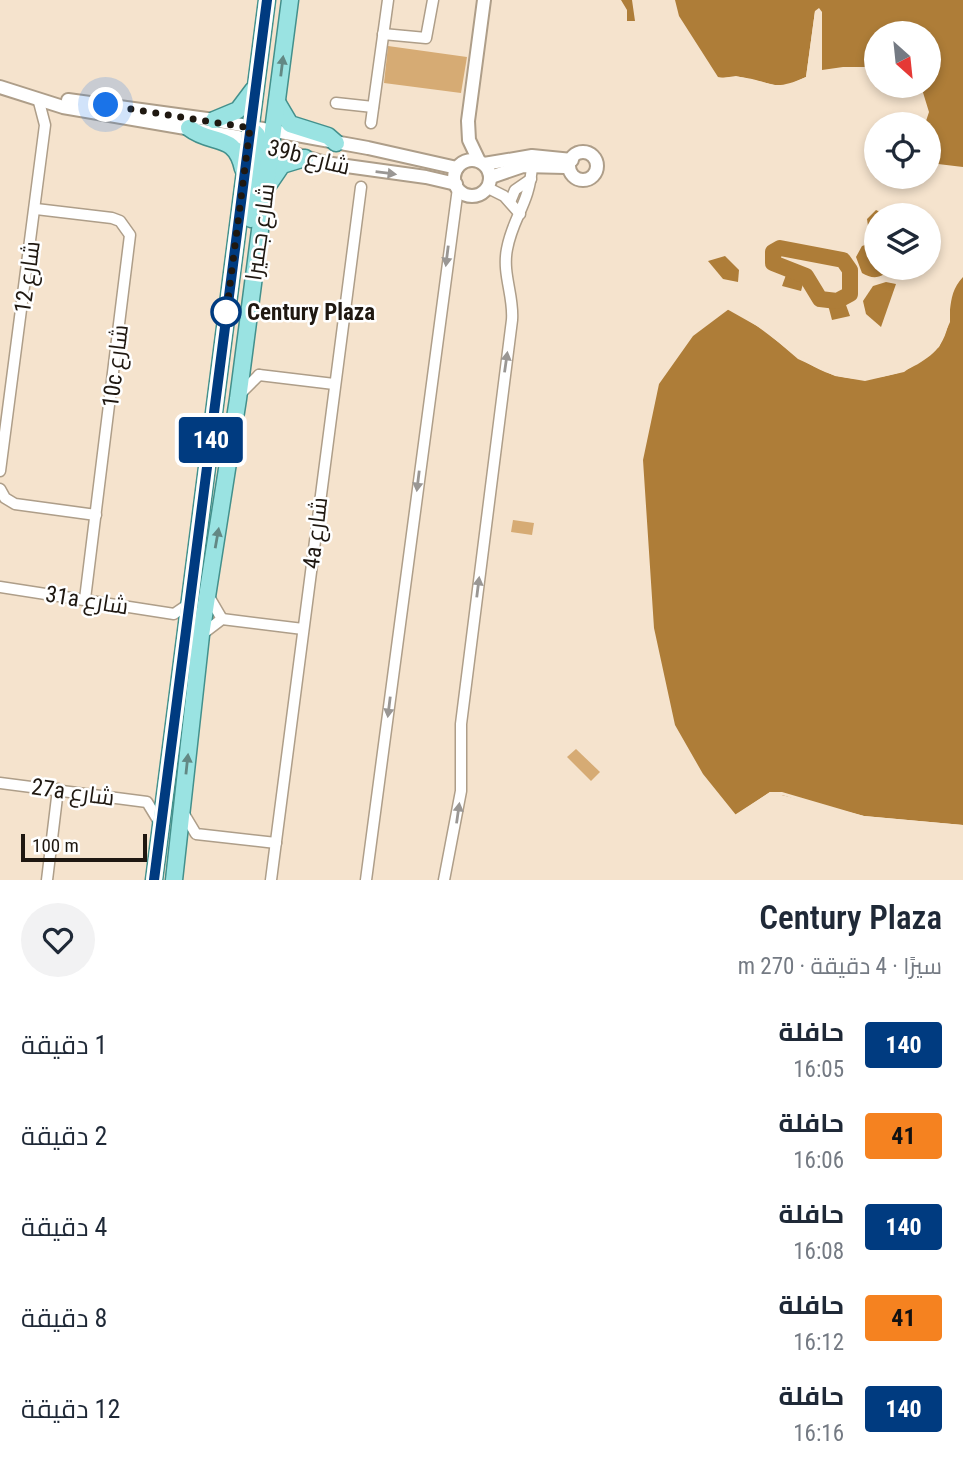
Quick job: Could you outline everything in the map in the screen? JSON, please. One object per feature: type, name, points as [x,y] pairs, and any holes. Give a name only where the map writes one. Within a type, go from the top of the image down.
[{"type":"main road","name":"شارع جميرا","points":[[154,880],[167,785],[194,636],[208,593],[238,399],[266,189],[256,81],[267,0]]},
{"type":"main road","name":"شارع جميرا","points":[[174,880],[182,810],[194,636],[191,601],[244,172],[277,102],[290,0]]},
{"type":"main road","points":[[255,271],[248,261],[247,250],[268,53],[262,35]]},
{"type":"main road","points":[[214,120],[238,110],[246,102],[256,81]]},
{"type":"main road","points":[[277,102],[290,124],[328,136],[335,143]]},
{"type":"main road","points":[[189,128],[203,137],[230,144],[239,154],[244,172]]},
{"type":"main road","points":[[266,189],[282,165],[305,158]]},
{"type":"street","points":[[371,123],[388,0]]},
{"type":"street","points":[[383,34],[426,38],[433,0]]},
{"type":"street","points":[[366,880],[484,0]]},
{"type":"street","name":"39b شارع","points":[[0,87],[53,98],[214,120],[305,158],[457,186]]},
{"type":"street","name":"39b شارع","points":[[0,87],[39,102],[63,107],[189,128],[335,143],[460,165]]},
{"type":"street","name":"شارع 12","points":[[0,471],[46,125],[39,102]]},
{"type":"street","points":[[336,103],[373,107]]},
{"type":"street","points":[[46,125],[63,107]]},
{"type":"street","points":[[468,133],[489,182],[520,214]]},
{"type":"street","points":[[457,186],[472,196],[489,182],[532,165],[571,164],[532,156],[460,165]]},
{"type":"street","points":[[444,880],[459,809],[463,756],[461,724],[513,313],[505,261],[509,241],[531,179],[532,165]]},
{"type":"street","points":[[510,202],[515,190],[531,179]]},
{"type":"street","name":"4a شارع","points":[[271,880],[361,187]]},
{"type":"street","name":"10c شارع","points":[[36,209],[112,218],[127,227],[130,235],[85,599]]},
{"type":"street","points":[[244,353],[260,375]]},
{"type":"street","points":[[238,399],[246,385],[260,375],[334,384]]},
{"type":"street","points":[[0,489],[5,498],[15,504],[96,515]]},
{"type":"street","name":"31a شارع","points":[[0,587],[174,614]]},
{"type":"street","points":[[208,593],[222,619]]},
{"type":"street","points":[[191,601],[174,614],[194,636],[222,619],[303,629]]},
{"type":"street","name":"27a شارع","points":[[0,782],[147,802],[167,785]]},
{"type":"street","points":[[47,880],[58,789]]},
{"type":"street","name":"27a شارع","points":[[147,802],[161,826]]},
{"type":"street","points":[[182,810],[196,834]]},
{"type":"street","points":[[196,834],[276,843]]},
{"type":"street","points":[[177,853],[196,834]]},
{"type":"shaded area","points":[[621,0],[632,0],[635,21],[627,21],[627,10]]},
{"type":"shaded area","points":[[675,0],[963,0],[963,167],[941,164],[941,112],[929,112],[925,98],[942,98],[942,21],[864,21],[864,68],[822,71],[822,12],[815,11],[806,77],[794,82],[772,85],[740,77],[718,77],[679,16]]},
{"type":"shaded area","points":[[388,46],[467,57],[461,93],[384,83]]},
{"type":"shaded area","points":[[864,245],[864,274],[856,257]]},
{"type":"shaded area","points":[[725,256],[739,270],[738,282],[723,279],[708,261]]},
{"type":"shaded area","points":[[786,275],[799,279],[803,284],[801,291],[782,286]]},
{"type":"shaded area","points":[[963,277],[963,825],[864,816],[770,792],[736,815],[703,774],[675,725],[654,628],[643,460],[659,384],[693,336],[729,309],[821,370],[841,377],[863,379],[903,371],[924,360],[940,345],[948,327],[953,293]]},
{"type":"shaded area","points":[[886,282],[896,284],[881,327],[866,314],[863,301],[873,286]]},
{"type":"shaded area","points":[[848,296],[846,305],[850,316],[832,320],[827,301]]},
{"type":"shaded area","points":[[513,520],[534,523],[532,535],[511,532]]},
{"type":"shaded area","points":[[576,749],[600,772],[591,781],[567,757]]},
{"type":"pier","points":[[819,8],[822,12],[822,70],[864,67],[864,71],[820,73],[819,13],[808,80],[785,90],[774,90],[754,83],[715,79],[736,76],[784,87],[806,77],[815,11]]},
{"type":"pier","points":[[963,273],[950,292],[950,322],[939,347],[904,372],[865,381],[835,376],[798,359],[764,330],[725,308],[731,306],[766,327],[800,356],[836,373],[865,378],[902,369],[936,345],[946,322],[947,291]]},
{"type":"pier","points":[[770,792],[782,792],[864,816],[963,825],[963,829],[863,820],[782,795],[771,796],[738,818],[733,816]]},
{"type":"waterway","points":[[780,248],[843,260],[850,270],[850,294],[837,301],[820,299],[806,276],[773,263],[773,252],[780,248]]},
{"type":"bus line","name":"140","points":[[154,880],[267,0]]},
{"type":"place","name":"Century Plaza","points":[[226,312]]},
{"type":"route","points":[[106,105],[214,120],[250,128],[226,316],[226,312]]}]
